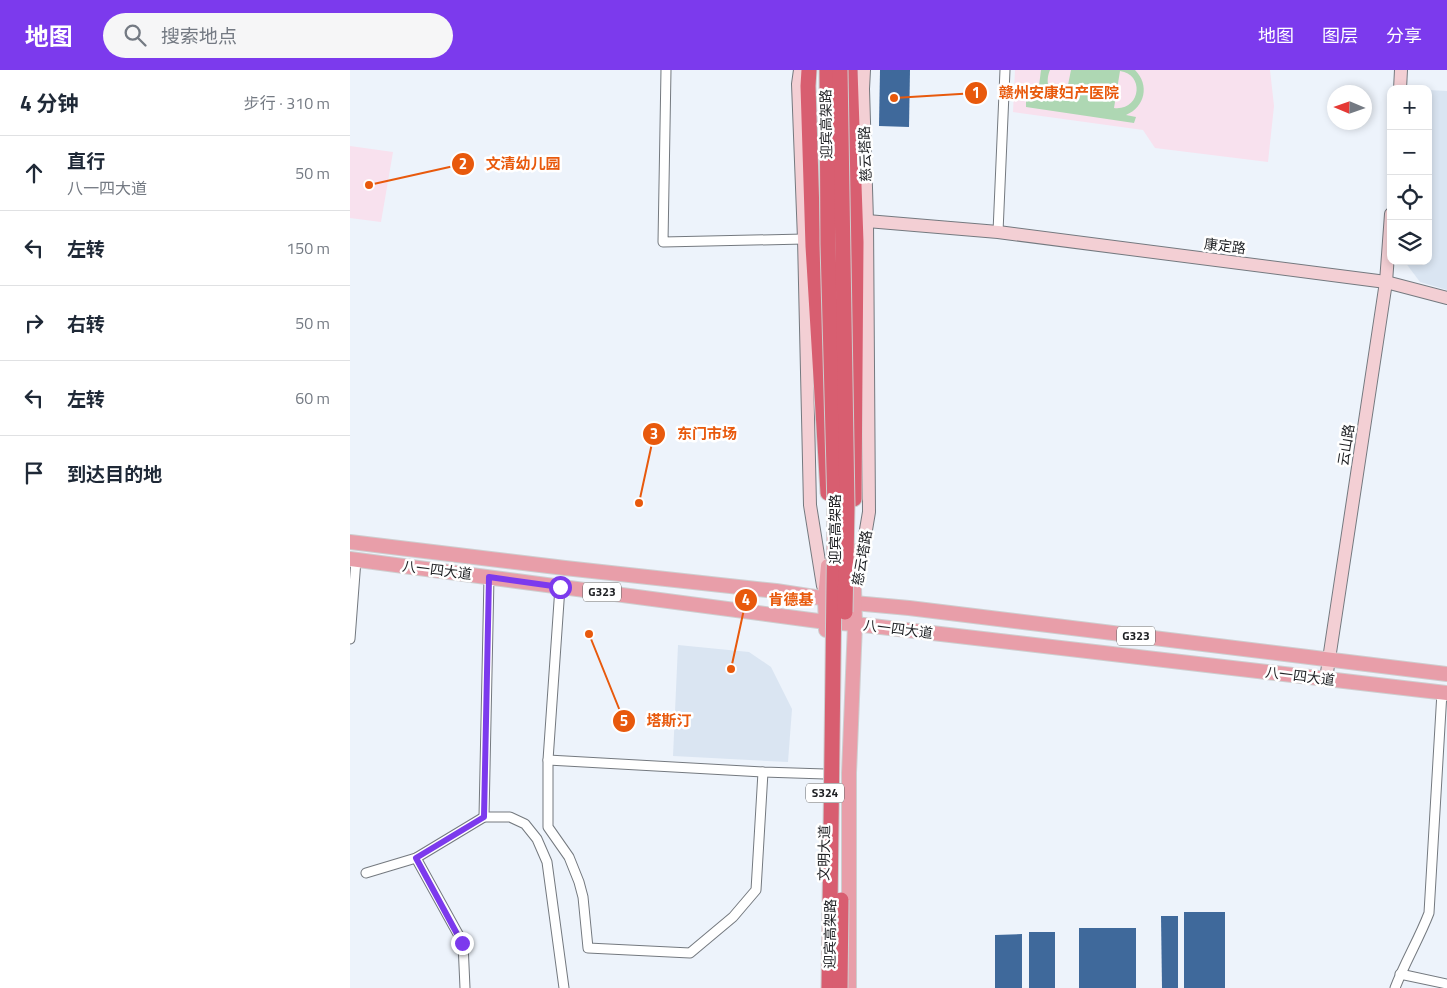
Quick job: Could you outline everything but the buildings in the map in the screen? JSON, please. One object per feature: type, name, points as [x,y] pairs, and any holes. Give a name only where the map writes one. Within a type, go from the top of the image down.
[{"type":"highway","points":[[809,70],[813,246],[829,507]]},
{"type":"highway","name":"迎宾高架路","points":[[827,70],[828,235],[835,507],[829,988]]},
{"type":"highway","name":"迎宾高架路","points":[[840,70],[847,507],[840,988]]},
{"type":"highway","points":[[848,70],[856,242],[854,510]]},
{"type":"main road","points":[[815,70],[814,94],[829,507],[828,573],[825,598]]},
{"type":"main road","name":"慈云塔路","points":[[854,510],[854,603]]},
{"type":"main road","name":"八一四大道","points":[[350,542],[776,591],[854,603],[909,608],[1447,674]]},
{"type":"main road","name":"八一四大道","points":[[353,560],[826,622],[1445,692]]},
{"type":"main road","name":"文明大道","points":[[822,988],[825,598]]},
{"type":"main road","name":"文明大道","points":[[849,988],[850,773],[854,603]]},
{"type":"street","points":[[666,70],[663,242],[804,239]]},
{"type":"street","points":[[800,70],[798,84],[804,239],[810,505],[825,598]]},
{"type":"street","name":"慈云塔路","points":[[854,603],[870,512],[864,70]]},
{"type":"street","points":[[998,232],[1005,70]]},
{"type":"street","points":[[1400,85],[1401,70]]},
{"type":"street","name":"云山路","points":[[1326,679],[1386,282],[1391,220]]},
{"type":"street","name":"康定路","points":[[867,221],[998,232],[1386,282],[1447,298]]},
{"type":"street","points":[[350,640],[353,560]]},
{"type":"street","points":[[484,817],[489,577]]},
{"type":"street","points":[[560,587],[548,760],[548,827],[569,857],[579,882],[588,948],[690,953],[733,917],[756,890],[763,772]]},
{"type":"street","points":[[1395,988],[1400,974],[1420,937],[1429,913],[1445,692]]},
{"type":"street","points":[[548,760],[825,774]]},
{"type":"street","points":[[366,873],[416,858],[484,817],[510,817],[525,824],[537,839],[547,862],[564,988]]},
{"type":"street","points":[[416,858],[462,943],[464,988]]},
{"type":"street","points":[[1400,974],[1447,984]]},
{"type":"shaded area","points":[[1015,70],[1270,70],[1274,106],[1268,162],[1155,148],[1143,130],[1013,112]]},
{"type":"shaded area","points":[[1432,90],[1447,91],[1447,290],[1420,282],[1407,265],[1432,265]]},
{"type":"shaded area","points":[[350,146],[393,152],[381,222],[350,218]]},
{"type":"shaded area","points":[[678,645],[749,652],[771,667],[792,709],[788,762],[673,756]]},
{"type":"green space","points":[[1041,70],[1050,70],[1048,85],[1052,93],[1065,100],[1071,70],[1135,70],[1143,82],[1144,89],[1138,107],[1126,115],[1136,117],[1134,123],[1026,107],[1026,99],[1047,101],[1039,86]],"holes":[[[1120,71],[1133,78],[1136,85],[1134,98],[1130,104],[1114,108]]]},
{"type":"place","name":"赣州安康妇产医院","points":[[894,98]]},
{"type":"place","name":"文清幼儿园","points":[[369,185]]},
{"type":"place","name":"东门市场","points":[[639,503]]},
{"type":"place","name":"塔斯汀","points":[[589,634]]},
{"type":"place","name":"肯德基","points":[[731,669]]},
{"type":"route","points":[[462,943],[416,858],[484,817],[489,577],[560,587]]}]
